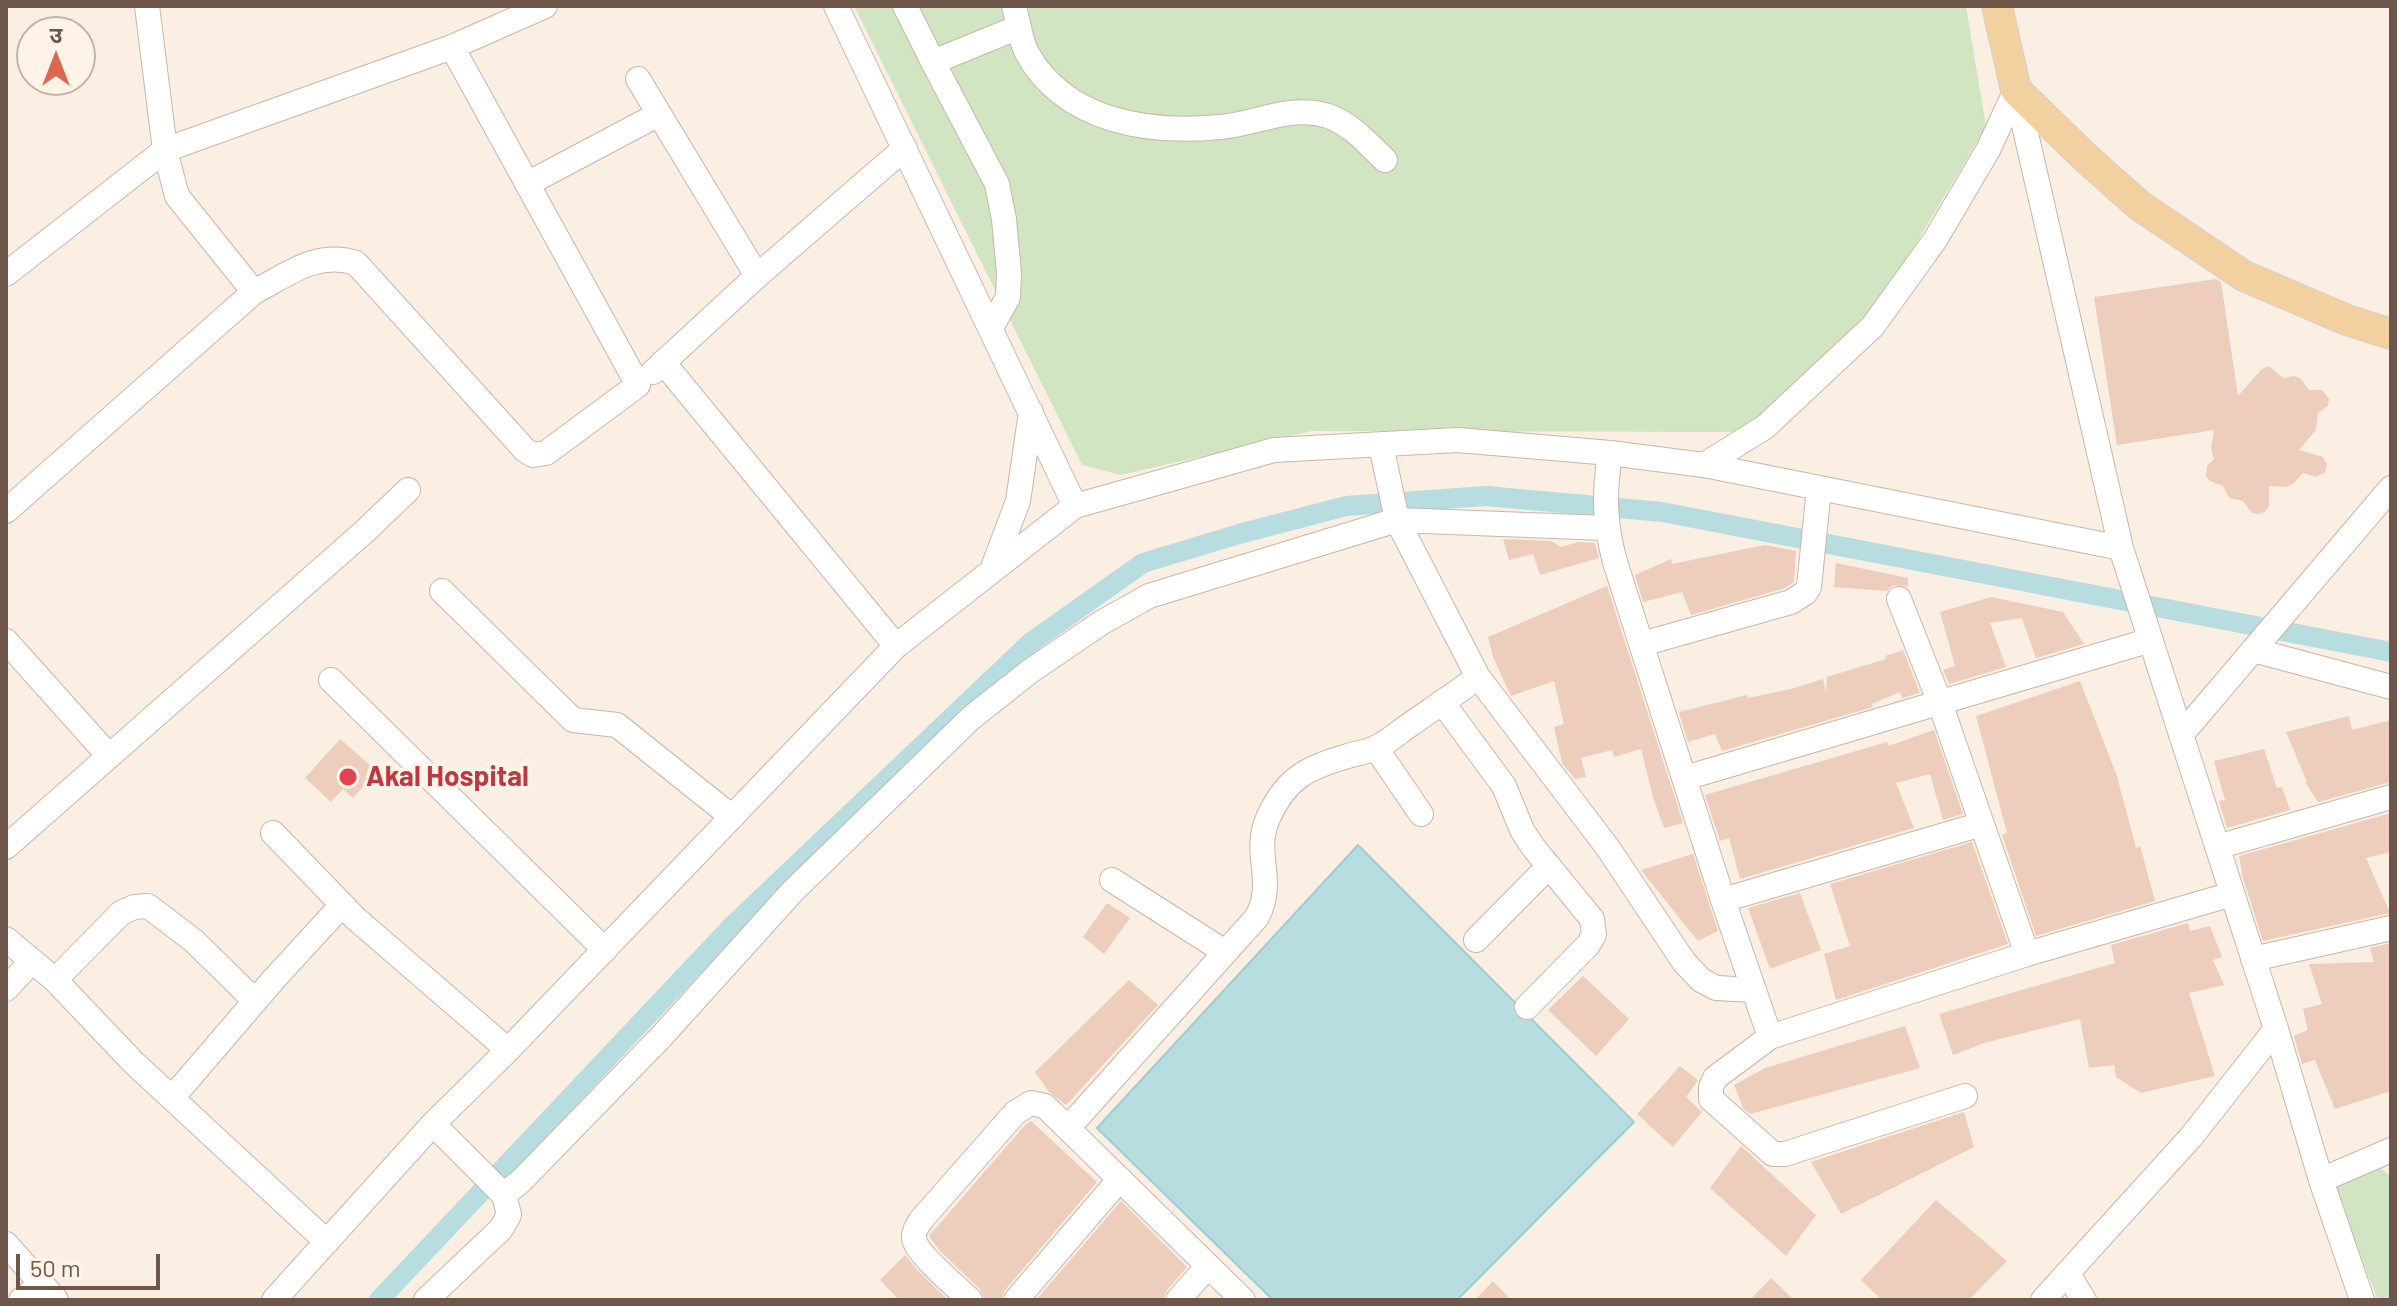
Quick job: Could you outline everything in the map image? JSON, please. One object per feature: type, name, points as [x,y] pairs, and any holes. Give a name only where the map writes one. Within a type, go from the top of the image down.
[{"type":"main road","points":[[1997,6],[2016,90],[2140,206],[2244,276],[2347,320],[2391,334]]},
{"type":"street","points":[[147,6],[165,150],[177,196],[254,292]]},
{"type":"street","points":[[6,274],[165,150],[452,47],[545,6]]},
{"type":"street","points":[[836,6],[1075,506]]},
{"type":"street","points":[[905,6],[997,184],[1004,219],[1008,297],[991,328]]},
{"type":"street","points":[[933,62],[1017,16],[1026,52],[1065,97],[1120,124],[1152,128],[1222,127],[1263,116],[1298,113],[1325,115],[1347,124],[1385,160]]},
{"type":"street","points":[[452,47],[638,385]]},
{"type":"street","points":[[638,79],[757,276]]},
{"type":"street","points":[[1704,465],[1765,427],[1873,326],[1935,240],[1988,150],[2016,90]]},
{"type":"street","points":[[2016,90],[2121,548],[2276,1029],[2321,1180],[2362,1300]]},
{"type":"street","points":[[527,184],[659,114]]},
{"type":"street","points":[[6,511],[254,292],[324,258],[356,263],[533,455],[546,453],[638,385],[757,276],[905,148]]},
{"type":"street","points":[[663,362],[896,646]]},
{"type":"street","points":[[991,572],[1018,501],[1031,412]]},
{"type":"street","points":[[274,1300],[433,1124],[605,950],[896,646],[1075,506],[1274,450],[1458,440],[1610,453],[1704,465],[2121,548]]},
{"type":"street","points":[[1381,445],[1395,514],[1478,677],[1608,848],[1684,962],[1701,980],[1716,988],[1754,990]]},
{"type":"street","points":[[1610,453],[1605,484],[1605,523],[1723,900],[1770,1037]]},
{"type":"street","points":[[1642,644],[1791,602],[1805,593],[1809,587],[1819,488]]},
{"type":"street","points":[[2181,735],[2391,488]]},
{"type":"street","points":[[6,847],[408,490]]},
{"type":"street","points":[[499,1190],[522,1180],[661,1037],[792,892],[971,718],[1029,672],[1101,623],[1149,596],[1395,514],[1605,523]]},
{"type":"street","points":[[442,591],[573,720],[617,725],[732,817]]},
{"type":"street","points":[[1899,599],[1940,703],[2027,954]]},
{"type":"street","points":[[1685,778],[2151,640]]},
{"type":"street","points":[[2253,650],[2391,687]]},
{"type":"street","points":[[10,654],[109,756]]},
{"type":"street","points":[[1068,1128],[1257,917],[1267,891],[1263,867],[1264,826],[1275,802],[1300,773],[1376,748],[1478,677]]},
{"type":"street","points":[[331,680],[605,950]]},
{"type":"street","points":[[1442,702],[1504,786],[1522,830],[1592,919],[1594,935],[1588,945],[1527,1007]]},
{"type":"street","points":[[1376,748],[1421,814]]},
{"type":"street","points":[[2217,847],[2391,797]]},
{"type":"street","points":[[1723,900],[1982,824]]},
{"type":"street","points":[[273,833],[342,905],[508,1050]]},
{"type":"street","points":[[1476,940],[1549,866]]},
{"type":"street","points":[[1112,880],[1225,952]]},
{"type":"street","points":[[1965,1096],[1785,1154],[1773,1154],[1711,1099],[1711,1087],[1715,1078],[1770,1037],[2027,954],[2232,894]]},
{"type":"street","points":[[172,1098],[342,905]]},
{"type":"street","points":[[55,980],[121,913],[134,907],[148,906],[194,941],[255,1001]]},
{"type":"street","points":[[2253,959],[2391,928]]},
{"type":"street","points":[[6,939],[55,980],[172,1098],[327,1242]]},
{"type":"street","points":[[6,989],[32,961]]},
{"type":"street","points":[[2043,1300],[2191,1137],[2276,1029]]},
{"type":"street","points":[[970,1300],[914,1242],[913,1235],[917,1226],[1015,1113],[1031,1103],[1038,1103],[1068,1128],[1243,1300]]},
{"type":"street","points":[[426,1300],[501,1229],[509,1215],[499,1190],[433,1124]]},
{"type":"street","points":[[2321,1180],[2391,1150]]},
{"type":"street","points":[[1016,1300],[1120,1179]]},
{"type":"street","points":[[6,1244],[49,1292],[21,1300]]},
{"type":"street","points":[[1178,1300],[1208,1266]]},
{"type":"street","points":[[2068,1274],[2084,1300]]},
{"type":"green space","points":[[854,6],[1966,6],[1986,127],[1873,315],[1755,432],[1312,431],[1121,475],[1082,465]]},
{"type":"green space","points":[[2371,1159],[2391,1177],[2391,1300],[2378,1300],[2330,1179]]},
{"type":"water","points":[[1358,845],[1634,1122],[1457,1300],[1273,1300],[1097,1128]]},
{"type":"building","points":[[2216,279],[2221,282],[2238,396],[2262,369],[2269,366],[2283,378],[2294,376],[2301,379],[2309,390],[2322,390],[2329,399],[2328,406],[2318,413],[2316,430],[2299,450],[2323,457],[2327,464],[2325,472],[2316,477],[2303,473],[2286,487],[2269,486],[2269,506],[2265,512],[2258,514],[2252,513],[2243,501],[2229,498],[2223,486],[2206,476],[2207,466],[2214,459],[2211,448],[2214,430],[2117,445],[2094,297]]},
{"type":"building","points":[[1503,539],[1551,541],[1561,547],[1578,542],[1595,543],[1599,558],[1540,575],[1533,554],[1509,560]]},
{"type":"building","points":[[1765,545],[1796,551],[1794,582],[1785,588],[1691,615],[1682,592],[1643,602],[1635,575],[1671,559],[1672,564]]},
{"type":"building","points":[[1836,563],[1908,578],[1908,587],[1894,585],[1886,591],[1834,587]]},
{"type":"building","points":[[1607,586],[1683,823],[1664,828],[1641,749],[1614,757],[1612,750],[1581,758],[1586,777],[1575,779],[1562,763],[1554,727],[1564,724],[1554,681],[1511,696],[1493,657],[1488,637]]},
{"type":"building","points":[[1991,597],[2063,612],[2084,644],[2036,658],[2022,618],[1990,623],[2006,667],[1949,684],[1943,670],[1955,666],[1940,612]]},
{"type":"building","points":[[1903,650],[1920,693],[1902,698],[1900,692],[1872,704],[1873,707],[1722,751],[1715,734],[1688,742],[1679,712],[1747,695],[1748,698],[1791,689],[1823,679],[1826,692],[1827,677],[1886,659],[1885,656]]},
{"type":"building","points":[[2080,681],[2117,776],[2136,848],[2140,846],[2155,901],[2036,936],[2002,835],[2007,833],[1976,716]]},
{"type":"building","points":[[2349,716],[2352,730],[2391,720],[2391,782],[2318,802],[2305,782],[2286,732]]},
{"type":"building","points":[[1934,730],[1963,814],[1943,820],[1930,774],[1896,783],[1914,828],[1740,879],[1729,838],[1720,841],[1705,795],[1887,742],[1889,746]]},
{"type":"building","points":[[340,739],[377,771],[353,798],[343,789],[331,802],[305,778]]},
{"type":"building","points":[[2264,749],[2277,788],[2282,787],[2290,810],[2227,828],[2219,801],[2225,800],[2214,761]]},
{"type":"building","points":[[2391,813],[2391,852],[2366,858],[2390,913],[2263,941],[2239,856]]},
{"type":"building","points":[[1972,842],[2008,944],[1836,1000],[1824,954],[1850,946],[1830,884]]},
{"type":"building","points":[[1693,854],[1718,931],[1698,941],[1641,870]]},
{"type":"building","points":[[1800,893],[1821,950],[1770,969],[1748,908]]},
{"type":"building","points":[[1107,903],[1130,918],[1104,954],[1083,937]]},
{"type":"building","points":[[2188,923],[2190,931],[2210,926],[2222,957],[2213,960],[2224,985],[2189,993],[2215,1076],[2141,1093],[2116,1077],[2114,1065],[2089,1068],[2080,1019],[1984,1043],[1953,1055],[1939,1014],[2115,963],[2111,945]]},
{"type":"building","points":[[2391,943],[2391,1091],[2335,1109],[2315,1060],[2302,1064],[2294,1036],[2308,1030],[2303,1009],[2322,1004],[2309,964],[2374,962],[2370,948]]},
{"type":"building","points":[[1583,976],[1629,1019],[1596,1056],[1548,1010]]},
{"type":"building","points":[[1129,980],[1158,1005],[1066,1105],[1049,1092],[1035,1072]]},
{"type":"building","points":[[1905,1026],[1920,1068],[1750,1114],[1743,1108],[1734,1085],[1765,1068]]},
{"type":"building","points":[[1680,1066],[1698,1080],[1686,1097],[1702,1112],[1673,1147],[1637,1114]]},
{"type":"building","points":[[1964,1112],[1974,1147],[1841,1214],[1811,1162]]},
{"type":"building","points":[[1031,1121],[1097,1182],[1005,1290],[1001,1300],[985,1300],[980,1289],[940,1251],[929,1236]]},
{"type":"building","points":[[1741,1146],[1816,1215],[1786,1256],[1710,1188]]},
{"type":"building","points":[[1936,1200],[2007,1261],[1969,1300],[1882,1300],[1861,1280]]},
{"type":"building","points":[[1121,1201],[1187,1267],[1167,1290],[1163,1300],[1036,1300]]},
{"type":"building","points":[[905,1255],[948,1300],[899,1300],[880,1280]]},
{"type":"building","points":[[1771,1278],[1794,1300],[1750,1300]]},
{"type":"building","points":[[1493,1281],[1511,1300],[1475,1300]]},
{"type":"waterway","points":[[379,1300],[731,927],[1030,643],[1143,563],[1346,506],[1486,496],[1662,512],[2391,652]]},
{"type":"place","name":"Akal Hospital","points":[[348,777]]}]
